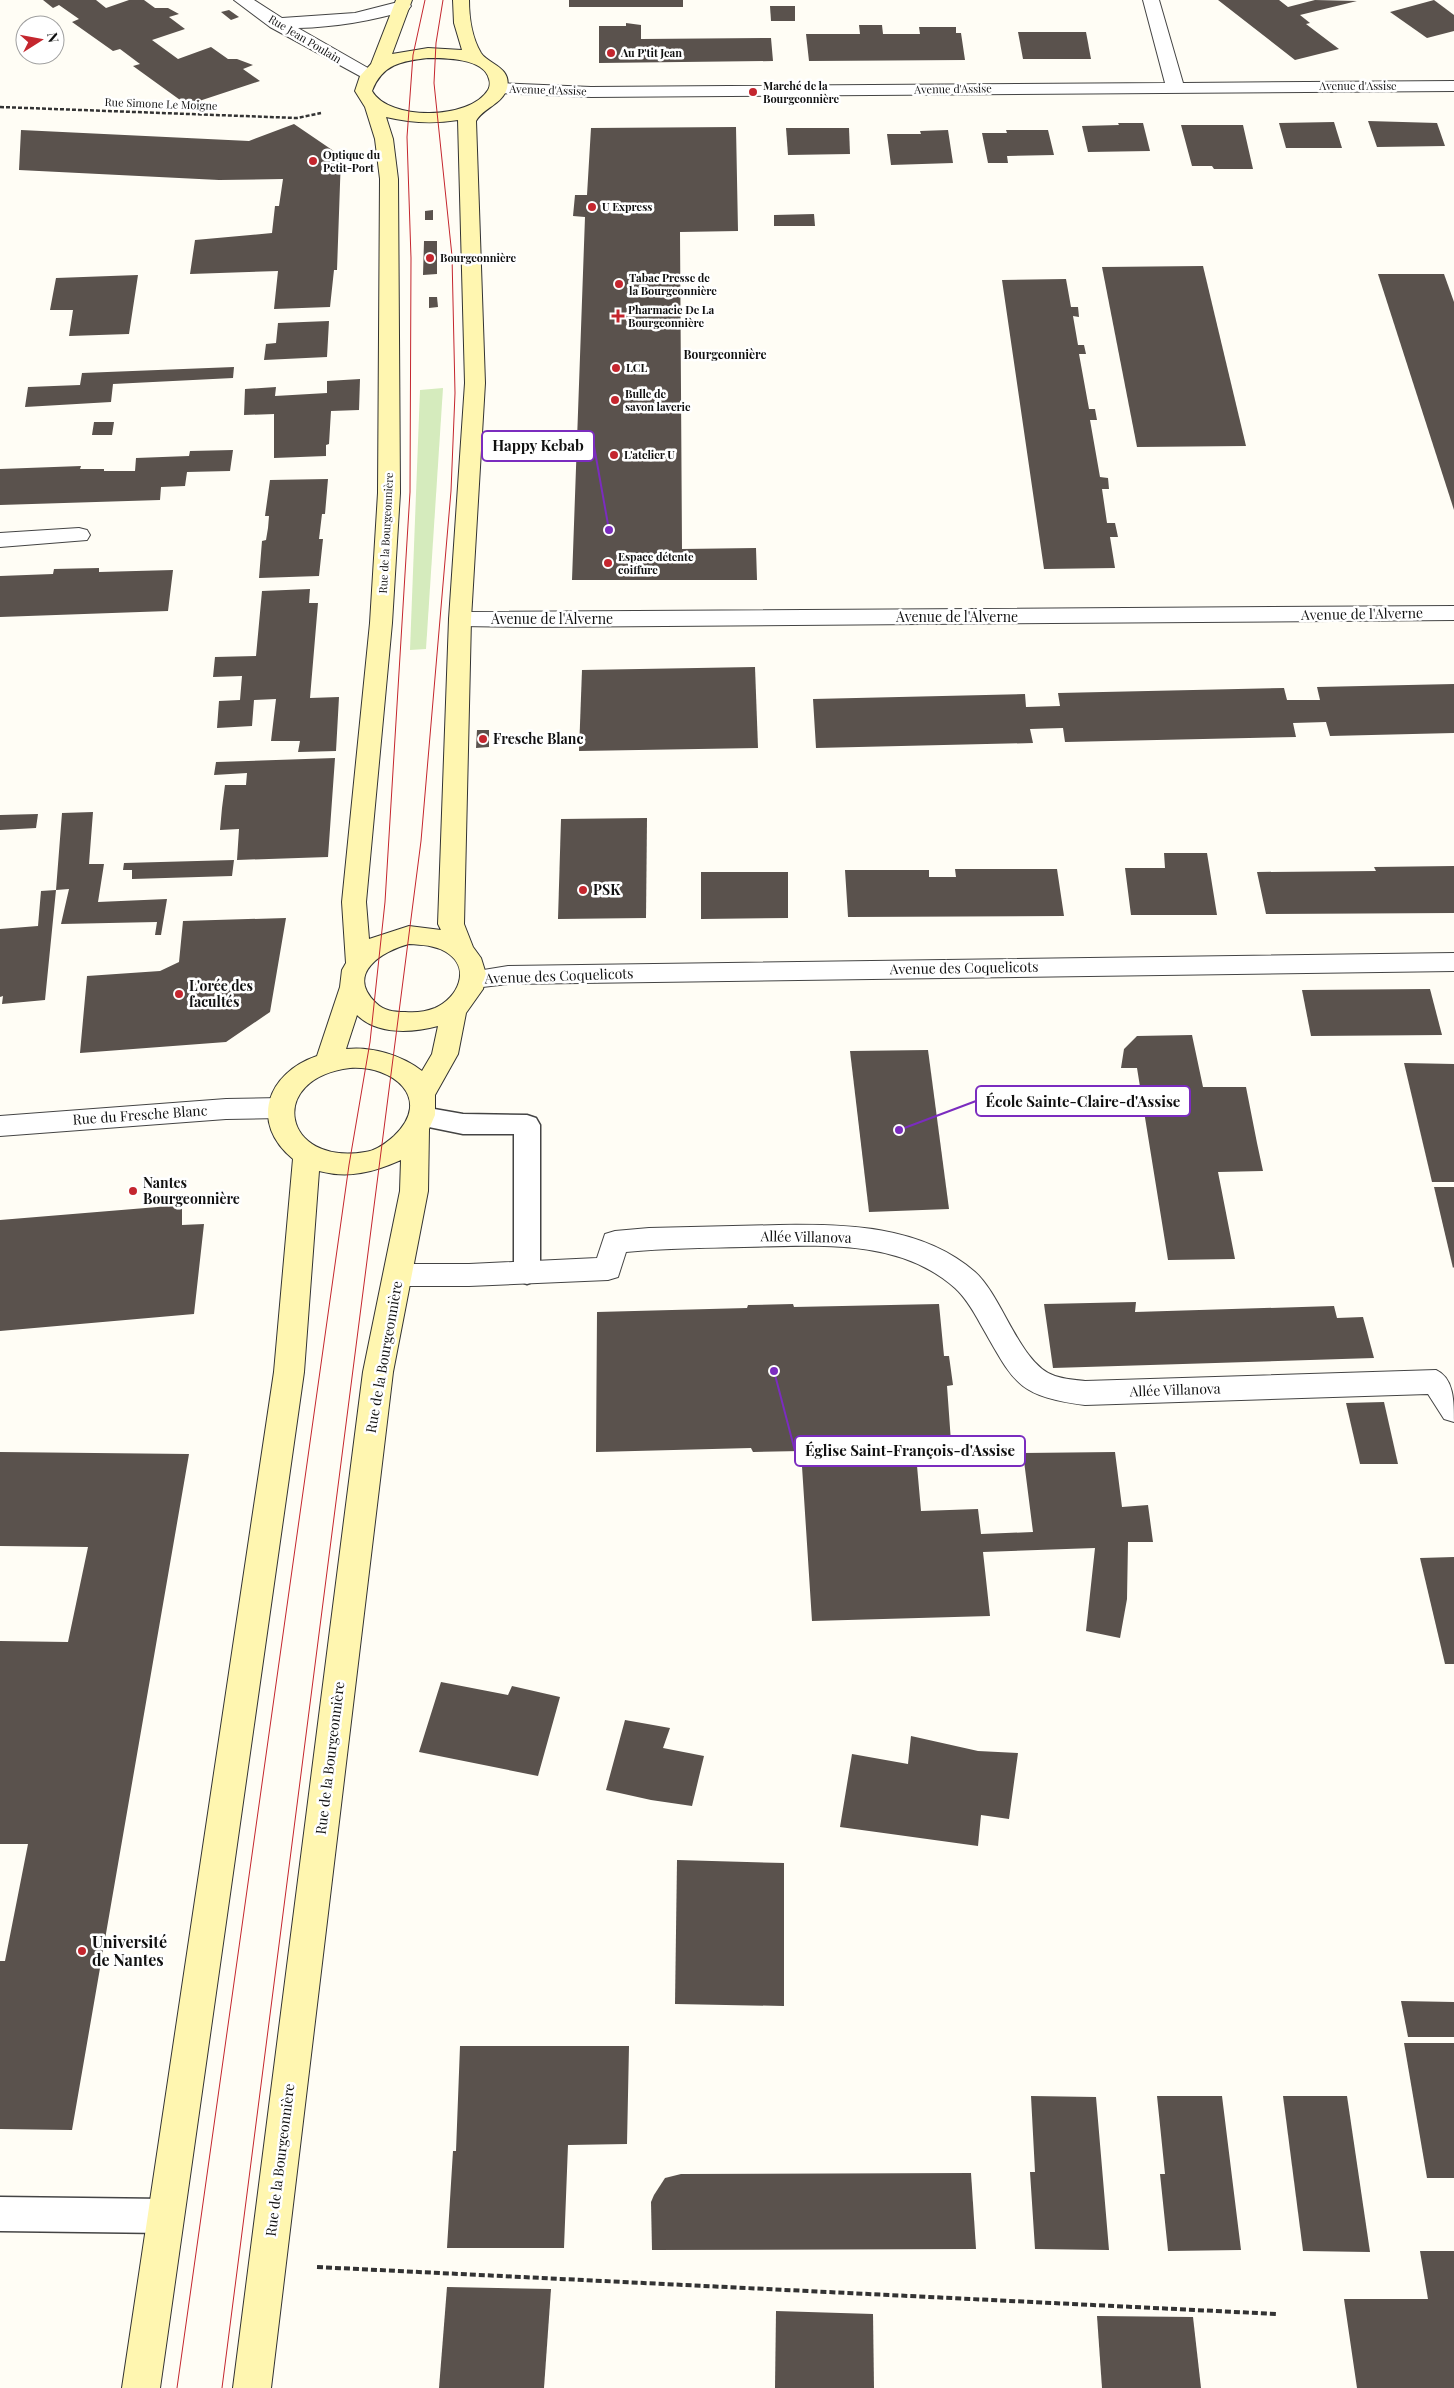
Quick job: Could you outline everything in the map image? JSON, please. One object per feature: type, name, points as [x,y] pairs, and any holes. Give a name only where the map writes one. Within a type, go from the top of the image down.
[{"type":"street","name":"Rue Jean Poulain","points":[[242,0],[276,23],[374,71]]},
{"type":"street","points":[[461,0],[460,10],[463,29],[475,59]]},
{"type":"street","points":[[1151,0],[1175,87]]},
{"type":"street","points":[[276,23],[356,20],[403,3]]},
{"type":"street","points":[[374,71],[403,3]]},
{"type":"street","points":[[374,71],[403,57],[428,53],[452,54],[475,59],[493,70],[498,77],[498,88],[490,101],[472,111],[446,118],[415,118],[388,112],[374,104]]},
{"type":"street","name":"Rue de la Bourgeonnière","points":[[358,962],[354,902],[381,623],[389,492],[389,179],[384,139],[374,104],[367,98],[364,91],[374,71]]},
{"type":"street","points":[[1408,86],[1454,72]]},
{"type":"street","name":"Avenue d'Assise","points":[[498,88],[543,91],[648,92],[1454,86]]},
{"type":"street","points":[[352,989],[357,1000],[367,1010],[384,1019],[396,1022],[427,1020],[454,1009],[468,995],[474,979],[471,961],[462,950],[450,924],[460,619],[475,383],[467,136],[467,121],[472,111]]},
{"type":"street","points":[[0,540],[79,535]]},
{"type":"street","name":"Avenue de l'Alverne","points":[[460,619],[1454,613]]},
{"type":"street","points":[[328,1063],[352,989],[352,972],[367,951],[382,942],[409,935],[438,937],[462,950]]},
{"type":"street","name":"Avenue des Coquelicots","points":[[474,979],[508,975],[1454,962]]},
{"type":"street","name":"Rue de la Bourgeonnière","points":[[252,2388],[378,1372],[414,1191],[421,1114],[445,1054],[454,1009]]},
{"type":"street","points":[[357,1058],[384,1061],[405,1072],[420,1088],[421,1114],[402,1147],[370,1162],[340,1164],[322,1162],[307,1156],[294,1146],[285,1135],[280,1122],[283,1101],[297,1081],[311,1070],[328,1063],[357,1058]]},
{"type":"street","name":"Rue du Fresche Blanc","points":[[0,1126],[226,1109],[281,1108]]},
{"type":"street","points":[[141,2388],[289,1372],[307,1156]]},
{"type":"street","name":"Allée Villanova","points":[[398,1275],[527,1273],[608,1269],[615,1242],[678,1237],[838,1235],[882,1240],[942,1262],[966,1281],[985,1303],[1021,1369],[1042,1384],[1085,1393],[1436,1382],[1454,1410]]},
{"type":"lane","points":[[421,1114],[462,1124],[527,1125],[527,1273]]},
{"type":"lane","points":[[0,2214],[166,2216]]},
{"type":"path","name":"Rue Simone Le Moigne","points":[[0,107],[297,118],[321,113]]},
{"type":"path","points":[[267,2264],[1277,2314]]},
{"type":"green space","points":[[443,388],[426,649],[410,650],[420,390]]},
{"type":"building","points":[[43,0],[96,0],[106,8],[129,0],[144,0],[155,8],[168,8],[179,14],[169,17],[185,29],[152,40],[178,59],[211,47],[228,59],[237,59],[253,65],[243,69],[260,81],[187,105],[133,66],[140,64],[120,49],[113,51],[72,22],[79,19],[59,5],[53,8]]},
{"type":"building","points":[[569,0],[683,0],[683,7],[569,7]]},
{"type":"building","points":[[1218,0],[1279,0],[1288,7],[1315,0],[1357,1],[1300,15],[1310,23],[1306,24],[1339,49],[1295,60]]},
{"type":"building","points":[[1434,0],[1454,15],[1454,31],[1427,38],[1390,12]]},
{"type":"building","points":[[770,6],[795,6],[795,21],[771,21]]},
{"type":"building","points":[[229,10],[239,17],[231,20],[221,12]]},
{"type":"building","points":[[626,23],[641,25],[641,39],[771,38],[773,61],[599,63],[599,26],[626,26]]},
{"type":"building","points":[[859,25],[882,25],[883,34],[920,34],[919,27],[956,27],[956,33],[961,33],[965,60],[809,61],[806,34],[860,34]]},
{"type":"building","points":[[1018,32],[1086,32],[1091,59],[1023,59]]},
{"type":"building","points":[[1368,121],[1437,123],[1445,146],[1377,147]]},
{"type":"building","points":[[1334,122],[1342,148],[1286,148],[1279,123]]},
{"type":"building","points":[[1118,123],[1143,123],[1150,151],[1088,152],[1082,126],[1119,125]]},
{"type":"building","points":[[294,124],[341,156],[337,270],[334,270],[330,307],[274,309],[278,271],[190,274],[195,240],[272,233],[275,206],[279,206],[283,179],[219,180],[19,170],[21,130],[249,141]]},
{"type":"building","points":[[1181,125],[1243,125],[1253,169],[1214,169],[1212,166],[1192,166]]},
{"type":"building","points":[[736,127],[738,231],[680,232],[682,549],[756,548],[757,580],[572,580],[585,217],[573,216],[575,195],[587,195],[591,128]]},
{"type":"building","points":[[786,128],[849,128],[850,154],[788,155]]},
{"type":"building","points":[[948,130],[953,163],[891,165],[887,134],[921,134],[920,131]]},
{"type":"building","points":[[1006,130],[1048,130],[1054,155],[1007,156],[1008,163],[988,163],[982,133],[1007,133]]},
{"type":"building","points":[[433,210],[433,220],[425,220],[425,211]]},
{"type":"building","points":[[814,214],[815,226],[774,226],[774,215]]},
{"type":"building","name":"Bourgeonnière","points":[[424,241],[437,241],[437,274],[423,275]]},
{"type":"building","points":[[1203,266],[1246,446],[1137,447],[1102,267]]},
{"type":"building","points":[[1378,274],[1444,274],[1454,302],[1454,510]]},
{"type":"building","points":[[138,275],[129,334],[69,336],[73,310],[50,310],[56,278]]},
{"type":"building","points":[[1066,279],[1071,307],[1078,307],[1079,317],[1073,316],[1078,345],[1084,345],[1086,354],[1079,354],[1089,409],[1095,409],[1097,420],[1090,420],[1100,477],[1108,478],[1109,489],[1102,489],[1107,523],[1115,523],[1118,537],[1110,537],[1115,568],[1044,569],[1002,280]]},
{"type":"building","points":[[429,297],[437,297],[438,307],[429,308]]},
{"type":"building","points":[[329,321],[327,357],[264,360],[266,344],[276,343],[278,323]]},
{"type":"building","points":[[234,367],[233,378],[113,384],[111,402],[25,407],[28,387],[80,385],[82,373]]},
{"type":"building","points":[[360,379],[359,410],[331,411],[329,444],[326,445],[326,456],[274,458],[274,414],[244,415],[245,389],[276,387],[275,396],[327,393],[327,381]]},
{"type":"building","points":[[94,422],[114,422],[112,435],[92,435]]},
{"type":"building","points":[[233,450],[230,471],[187,472],[185,486],[161,487],[160,500],[0,505],[0,469],[81,466],[80,469],[135,471],[136,458],[189,456],[190,451]]},
{"type":"building","points":[[328,479],[325,514],[322,514],[319,539],[323,539],[319,576],[259,578],[262,541],[266,540],[268,528],[269,516],[265,516],[270,480]]},
{"type":"building","points":[[99,568],[99,572],[173,570],[168,611],[0,617],[0,576],[53,574],[54,569]]},
{"type":"building","points":[[310,589],[309,603],[318,603],[310,698],[339,697],[336,751],[298,752],[300,741],[271,741],[276,699],[254,700],[252,726],[217,728],[219,701],[240,700],[242,676],[213,677],[215,657],[256,656],[262,591]]},
{"type":"building","points":[[755,667],[758,748],[579,751],[582,670]]},
{"type":"building","points":[[1454,684],[1454,733],[1330,736],[1326,722],[1293,723],[1296,737],[1065,742],[1063,728],[1030,729],[1033,743],[816,748],[813,699],[1025,694],[1026,707],[1060,706],[1058,693],[1284,688],[1287,700],[1320,700],[1317,687]]},
{"type":"building","name":"Fresche Blanc","points":[[477,730],[489,730],[489,747],[476,748]]},
{"type":"building","points":[[335,758],[328,857],[237,860],[239,829],[220,830],[222,808],[225,785],[246,785],[247,773],[214,775],[216,762]]},
{"type":"building","points":[[93,812],[89,864],[104,864],[98,902],[167,899],[161,935],[155,935],[157,922],[61,924],[69,889],[56,890],[62,813]]},
{"type":"building","points":[[38,814],[36,828],[0,830],[0,815]]},
{"type":"building","points":[[647,818],[646,918],[558,919],[561,819]]},
{"type":"building","points":[[1164,853],[1207,853],[1217,915],[1131,915],[1125,868],[1165,868]]},
{"type":"building","points":[[234,860],[232,876],[132,879],[132,870],[123,870],[124,863]]},
{"type":"building","points":[[1454,866],[1454,913],[1266,914],[1257,872],[1376,871],[1374,867]]},
{"type":"building","points":[[955,869],[1057,869],[1064,916],[848,917],[845,870],[929,870],[929,877],[956,877]]},
{"type":"building","points":[[701,872],[788,872],[788,918],[701,919]]},
{"type":"building","points":[[56,890],[45,1000],[2,1004],[3,996],[0,997],[0,929],[38,926],[41,891]]},
{"type":"building","name":"L'orée des facultés","points":[[286,918],[270,1012],[226,1042],[80,1053],[87,976],[160,971],[179,962],[183,921]]},
{"type":"building","points":[[1430,989],[1442,1035],[1311,1036],[1302,990]]},
{"type":"building","points":[[1192,1035],[1203,1087],[1246,1087],[1263,1171],[1218,1172],[1235,1259],[1168,1260],[1137,1068],[1121,1068],[1124,1049],[1137,1036]]},
{"type":"building","points":[[928,1050],[949,1209],[869,1212],[850,1051]]},
{"type":"building","points":[[1404,1063],[1454,1064],[1454,1182],[1432,1182]]},
{"type":"building","points":[[1434,1187],[1454,1187],[1453,1268]]},
{"type":"building","points":[[182,1205],[182,1225],[204,1224],[194,1314],[0,1331],[0,1220]]},
{"type":"building","points":[[1136,1302],[1135,1312],[1334,1306],[1337,1318],[1363,1317],[1374,1358],[1053,1368],[1044,1304]]},
{"type":"building","points":[[793,1304],[794,1307],[939,1304],[944,1356],[949,1356],[953,1385],[947,1386],[951,1442],[915,1443],[921,1511],[978,1509],[981,1534],[1033,1532],[1023,1453],[1115,1452],[1122,1507],[1148,1505],[1153,1542],[1128,1542],[1127,1599],[1120,1638],[1086,1631],[1095,1548],[983,1552],[990,1616],[812,1621],[801,1451],[753,1452],[751,1448],[596,1452],[597,1312],[747,1308],[748,1305]]},
{"type":"building","points":[[1384,1402],[1398,1464],[1360,1464],[1346,1403]]},
{"type":"building","points":[[0,1452],[189,1454],[72,2130],[0,2129],[0,1961],[5,1961],[28,1844],[0,1844],[0,1641],[68,1642],[88,1547],[0,1546]]},
{"type":"building","points":[[1454,1557],[1454,1664],[1445,1664],[1420,1558]]},
{"type":"building","points":[[441,1682],[508,1695],[512,1686],[560,1697],[538,1776],[419,1752]]},
{"type":"building","points":[[625,1720],[670,1728],[663,1748],[704,1756],[692,1806],[651,1800],[606,1790]]},
{"type":"building","points":[[911,1736],[978,1751],[1018,1753],[1009,1819],[981,1815],[978,1846],[840,1827],[852,1754],[908,1764]]},
{"type":"building","points":[[677,1860],[784,1863],[784,2006],[675,2004]]},
{"type":"building","points":[[1401,2001],[1454,2002],[1454,2037],[1408,2037]]},
{"type":"building","points":[[1404,2043],[1454,2043],[1454,2178],[1427,2178]]},
{"type":"building","points":[[460,2046],[629,2046],[627,2144],[568,2145],[564,2248],[447,2248],[453,2151],[456,2151]]},
{"type":"building","points":[[1031,2096],[1096,2097],[1109,2250],[1035,2249],[1030,2172],[1035,2172]]},
{"type":"building","points":[[1157,2096],[1222,2096],[1241,2250],[1168,2251],[1160,2174],[1165,2174]]},
{"type":"building","points":[[1283,2096],[1347,2096],[1370,2252],[1303,2251]]},
{"type":"building","points":[[971,2173],[976,2249],[652,2250],[651,2202],[665,2178],[681,2174]]},
{"type":"building","points":[[1420,2251],[1454,2251],[1454,2388],[1357,2388],[1344,2299],[1428,2299]]},
{"type":"building","points":[[447,2287],[551,2289],[544,2388],[439,2388]]},
{"type":"building","points":[[776,2311],[873,2314],[874,2388],[775,2388]]},
{"type":"building","points":[[1097,2316],[1193,2317],[1201,2388],[1102,2388]]},
{"type":"tram line","points":[[177,2388],[349,1165],[370,1042],[385,902],[410,492],[411,258],[407,137],[413,55],[425,0]]},
{"type":"tram line","points":[[222,2388],[421,841],[451,491],[455,393],[452,256],[434,83],[436,43],[443,0]]},
{"type":"place","name":"Au P'tit Jean","points":[[611,53]]},
{"type":"place","name":"Marché de la Bourgeonnière","points":[[753,92]]},
{"type":"place","name":"Optique du Petit-Port","points":[[313,161]]},
{"type":"place","name":"U Express","points":[[592,207]]},
{"type":"place","name":"Bourgeonnière","points":[[430,258]]},
{"type":"place","name":"Tabac Presse de la Bourgeonnière","points":[[619,284]]},
{"type":"place","name":"Pharmacie De La Bourgeonnière","points":[[618,316]]},
{"type":"place","name":"LCL","points":[[616,368]]},
{"type":"place","name":"Bulle de savon laverie","points":[[615,400]]},
{"type":"place","name":"L'atelier U","points":[[614,455]]},
{"type":"place","name":"Happy Kebab","points":[[609,530]]},
{"type":"place","name":"Espace détente coiffure","points":[[608,563]]},
{"type":"place","name":"Fresche Blanc","points":[[483,739]]},
{"type":"place","name":"PSK","points":[[583,890]]},
{"type":"place","name":"L'orée des facultés","points":[[179,994]]},
{"type":"place","name":"École Sainte-Claire-d'Assise","points":[[899,1130]]},
{"type":"place","name":"Nantes Bourgeonnière","points":[[133,1191]]},
{"type":"place","name":"Église Saint-François-d'Assise","points":[[774,1371]]},
{"type":"place","name":"Université de Nantes","points":[[82,1951]]},
{"type":"district","name":"Bourgeonnière","points":[[725,355]]}]
